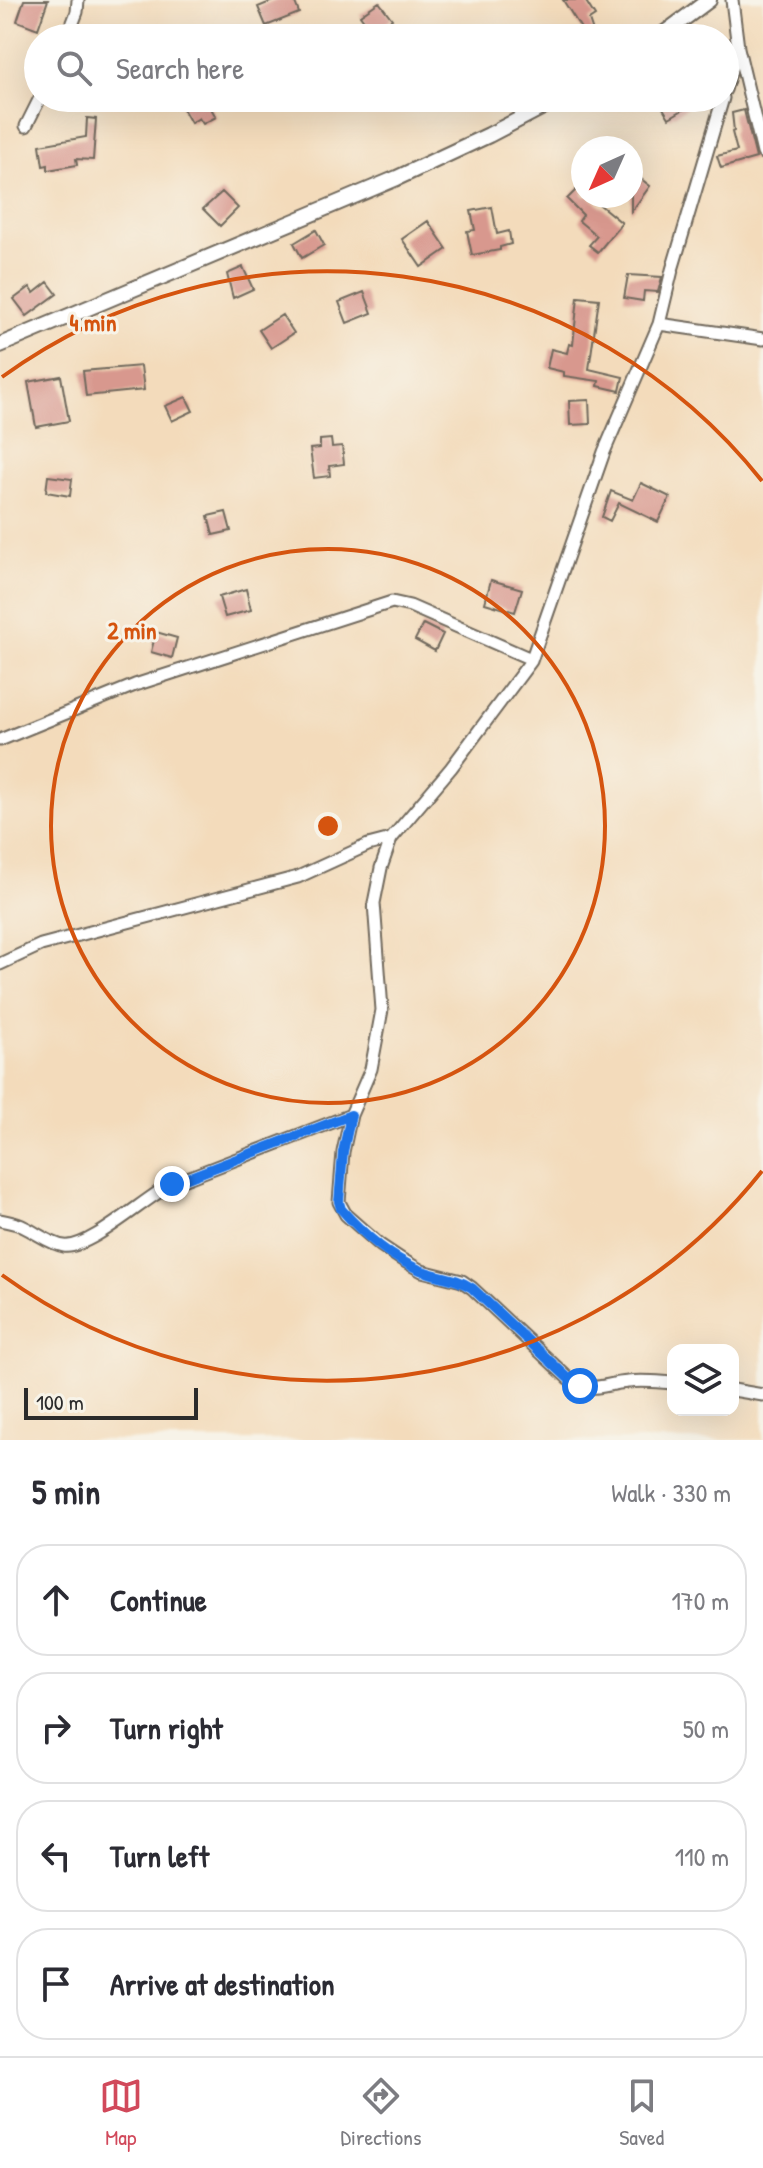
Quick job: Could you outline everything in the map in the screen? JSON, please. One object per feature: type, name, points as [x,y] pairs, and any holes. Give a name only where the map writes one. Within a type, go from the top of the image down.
[{"type":"street","points":[[72,24],[78,0]]},
{"type":"street","points":[[677,24],[709,0]]},
{"type":"street","points":[[732,0],[735,24]]},
{"type":"street","points":[[739,52],[763,153]]},
{"type":"street","points":[[26,126],[33,112]]},
{"type":"street","points":[[0,345],[397,178],[533,112]]},
{"type":"street","points":[[667,1383],[626,1382],[594,1389],[580,1386],[472,1288],[462,1281],[422,1271],[380,1245],[346,1215],[339,1202],[343,1152],[351,1115],[371,1069],[382,1010],[374,903],[391,839],[508,695],[531,659],[604,452],[659,324],[719,112]]},
{"type":"street","points":[[659,324],[763,339]]},
{"type":"street","points":[[0,740],[135,685],[392,602],[410,606],[531,659]]},
{"type":"street","points":[[0,964],[41,945],[298,877],[368,845],[391,839]]},
{"type":"street","points":[[0,1220],[21,1225],[56,1244],[75,1246],[172,1184],[351,1115]]},
{"type":"street","points":[[739,1391],[763,1395]]},
{"type":"building","points":[[24,0],[48,0],[40,24],[17,21]]},
{"type":"building","points":[[275,0],[294,0],[299,13],[265,24],[258,7]]},
{"type":"building","points":[[563,0],[585,0],[595,16],[589,20],[590,24],[578,24]]},
{"type":"building","points":[[379,2],[392,19],[385,24],[366,24],[360,15]]},
{"type":"building","points":[[744,110],[756,158],[721,168],[717,156],[737,151],[732,132],[732,113]]},
{"type":"building","points":[[185,112],[213,112],[216,117],[203,124],[199,118],[191,123]]},
{"type":"building","points":[[665,112],[679,112],[669,118]]},
{"type":"building","points":[[87,118],[96,119],[93,160],[76,159],[77,165],[48,170],[48,165],[43,166],[40,145],[86,137]]},
{"type":"building","points":[[643,180],[650,186],[643,196]]},
{"type":"building","points":[[222,192],[238,208],[220,226],[203,209]]},
{"type":"building","points":[[492,207],[497,234],[509,231],[511,244],[500,247],[500,250],[472,255],[467,231],[475,230],[471,211]]},
{"type":"building","points":[[576,208],[604,208],[622,223],[598,252],[589,245],[597,236],[579,221],[583,215]]},
{"type":"building","points":[[428,221],[447,249],[421,267],[402,239]]},
{"type":"building","points":[[316,230],[324,245],[302,258],[294,243]]},
{"type":"building","points":[[243,267],[253,289],[233,298],[227,274]]},
{"type":"building","points":[[628,275],[662,277],[658,292],[644,291],[643,301],[624,298]]},
{"type":"building","points":[[48,282],[57,294],[27,316],[14,299],[30,287],[34,293]]},
{"type":"building","points":[[364,292],[372,313],[347,323],[339,302]]},
{"type":"building","points":[[578,297],[599,299],[589,369],[623,377],[620,391],[598,386],[599,381],[564,376],[564,372],[547,368],[551,349],[567,353],[569,344],[573,345]]},
{"type":"building","points":[[282,315],[294,333],[271,348],[259,330]]},
{"type":"building","points":[[141,366],[144,390],[86,396],[83,371]]},
{"type":"building","points":[[61,376],[69,421],[36,427],[28,382]]},
{"type":"building","points":[[186,397],[193,411],[172,421],[165,406]]},
{"type":"building","points":[[589,400],[590,424],[570,425],[569,401]]},
{"type":"building","points":[[331,439],[332,447],[342,446],[344,464],[329,466],[330,476],[314,478],[310,449],[320,448],[320,440]]},
{"type":"building","points":[[48,476],[72,479],[70,496],[46,492]]},
{"type":"building","points":[[641,483],[670,497],[658,522],[619,503],[610,521],[602,517],[611,491],[633,500]]},
{"type":"building","points":[[226,512],[231,531],[213,535],[208,516]]},
{"type":"building","points":[[491,580],[522,589],[515,612],[485,603]]},
{"type":"building","points":[[246,589],[251,610],[225,617],[219,597]]},
{"type":"building","points":[[423,624],[443,634],[435,651],[415,640]]},
{"type":"building","points":[[156,632],[177,638],[172,658],[151,652]]},
{"type":"route","points":[[172,1184],[351,1115],[343,1152],[339,1202],[346,1215],[401,1259],[422,1271],[462,1281],[472,1288],[580,1386]]}]
